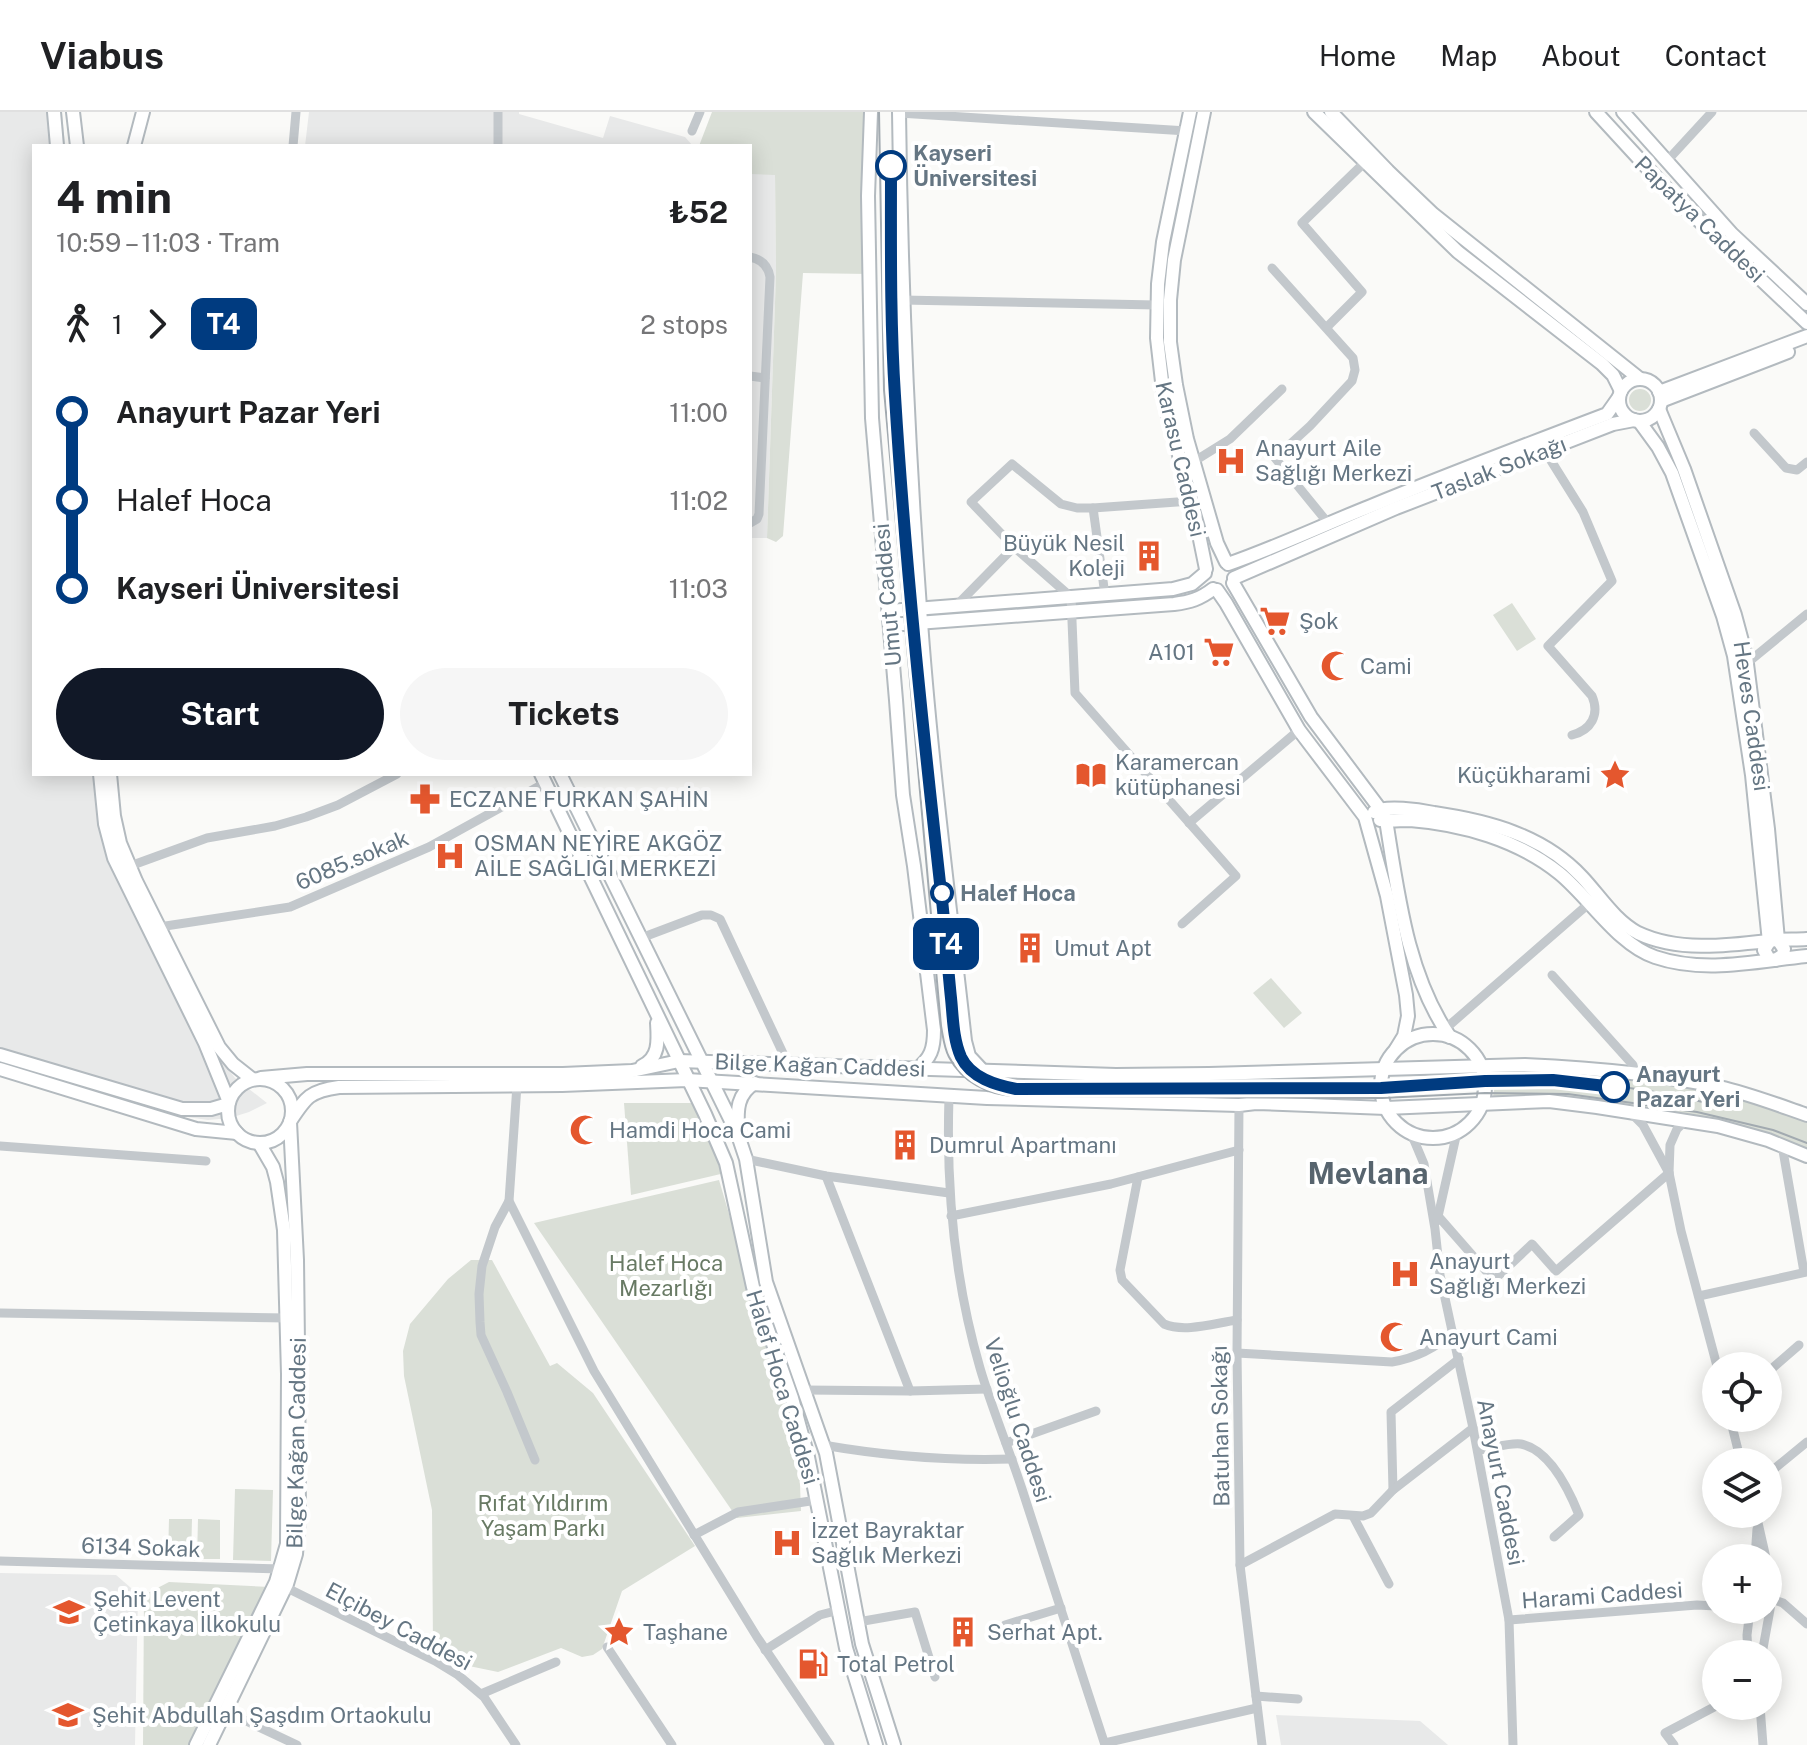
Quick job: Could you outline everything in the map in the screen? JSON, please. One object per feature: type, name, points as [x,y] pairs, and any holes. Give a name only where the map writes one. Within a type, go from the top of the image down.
[{"type":"street","points":[[54,112],[57,144]]},
{"type":"street","points":[[73,112],[77,144]]},
{"type":"street","points":[[135,144],[143,112]]},
{"type":"street","points":[[293,144],[296,112]]},
{"type":"street","points":[[498,112],[498,144]]},
{"type":"street","points":[[692,131],[700,112]]},
{"type":"street","name":"Umut Caddesi","points":[[871,112],[868,196],[870,377],[875,460],[903,795],[934,1030],[930,1056],[916,1070]]},
{"type":"street","name":"Karasu Caddesi","points":[[1190,112],[1163,242],[1157,305],[1164,399],[1191,501],[1205,571]]},
{"type":"street","name":"Karasu Caddesi","points":[[1204,112],[1174,260],[1170,300],[1172,364],[1193,462],[1217,543],[1227,563]]},
{"type":"street","points":[[1314,112],[1458,252],[1602,364],[1613,375],[1620,394],[1620,409],[1628,418],[1636,421],[1651,418],[1660,401],[1807,336]]},
{"type":"street","points":[[1331,112],[1433,214],[1640,379],[1651,382],[1660,401]]},
{"type":"street","name":"Papatya Caddesi","points":[[1596,112],[1676,199],[1807,323]]},
{"type":"street","name":"Papatya Caddesi","points":[[1623,112],[1732,234],[1807,304]]},
{"type":"street","points":[[1666,162],[1712,112]]},
{"type":"street","points":[[899,113],[1187,131]]},
{"type":"street","name":"Umut Caddesi","points":[[899,113],[908,436],[930,730],[965,1041],[969,1056],[983,1071]]},
{"type":"street","points":[[1327,327],[1362,292],[1302,223],[1365,162]]},
{"type":"street","points":[[752,258],[762,261],[770,277],[759,514],[752,522]]},
{"type":"street","points":[[1272,268],[1353,358],[1355,370],[1352,381],[1275,458],[1328,523]]},
{"type":"street","points":[[902,300],[1157,305]]},
{"type":"street","points":[[1660,401],[1807,345]]},
{"type":"street","points":[[752,376],[765,378]]},
{"type":"street","points":[[1620,394],[1629,382],[1640,379]]},
{"type":"street","points":[[1193,462],[1230,439],[1282,389]]},
{"type":"street","name":"Taslak Sokağı","points":[[1227,563],[1260,554],[1328,523],[1607,414],[1620,394]]},
{"type":"street","name":"Heves Caddesi","points":[[1660,401],[1731,604],[1768,829],[1773,941]]},
{"type":"street","name":"Taslak Sokağı","points":[[1234,580],[1396,508],[1613,424],[1636,421]]},
{"type":"street","name":"Heves Caddesi","points":[[1636,421],[1658,447],[1672,473],[1742,667],[1765,907],[1773,941]]},
{"type":"street","points":[[1754,433],[1786,468],[1797,470],[1807,462]]},
{"type":"street","points":[[1545,451],[1583,512],[1612,581],[1548,646],[1594,701],[1592,722],[1582,732],[1572,735]]},
{"type":"street","points":[[1182,924],[1236,876],[1075,693],[1071,597],[1014,547],[971,502],[1012,464],[1061,504],[1077,508],[1191,501]]},
{"type":"street","points":[[1093,508],[1105,595]]},
{"type":"street","points":[[956,606],[1014,547]]},
{"type":"street","points":[[889,611],[1183,587],[1192,584],[1213,562],[1227,563],[1311,717],[1383,815],[1399,897],[1424,991],[1448,1033],[1468,1047],[1484,1076],[1485,1093],[1480,1109],[1470,1123],[1457,1132],[1442,1138],[1426,1138],[1411,1133],[1397,1125],[1386,1108],[1381,1095],[1381,1079],[1404,1036],[1408,1016],[1389,905],[1365,817],[1299,730],[1226,603],[1206,583],[1205,571]]},
{"type":"street","points":[[890,625],[1189,603],[1215,590],[1226,589],[1234,580]]},
{"type":"street","points":[[1742,667],[1807,614]]},
{"type":"street","points":[[1189,823],[1299,730]]},
{"type":"street","points":[[100,776],[105,824],[114,858],[205,1043],[228,1103],[228,1119],[243,1139],[259,1143],[276,1139],[291,1121],[293,1111],[289,1095],[277,1083],[256,1079],[233,1064],[219,1047],[130,866],[116,830],[110,776]]},
{"type":"street","points":[[130,866],[207,838],[306,817],[338,805],[393,776]]},
{"type":"street","name":"Halef Hoca Caddesi","points":[[561,776],[738,1135],[746,1159],[766,1282],[823,1445],[862,1644],[894,1745]]},
{"type":"street","name":"Halef Hoca Caddesi","points":[[543,778],[726,1163],[753,1287],[792,1398],[817,1500],[846,1648],[876,1745]]},
{"type":"street","name":"6085.sokak","points":[[159,927],[290,907],[429,847],[543,778]]},
{"type":"street","points":[[1365,817],[1422,811],[1468,818],[1518,834],[1558,856],[1580,874],[1594,899],[1626,940],[1653,956],[1698,966],[1807,956]]},
{"type":"street","points":[[1594,899],[1635,932],[1676,943],[1707,945],[1807,939]]},
{"type":"street","points":[[1396,1049],[1424,1034],[1448,1033],[1594,899]]},
{"type":"street","points":[[641,938],[702,915],[720,919],[788,1064]]},
{"type":"street","points":[[1773,941],[1783,945],[1784,952],[1775,960]]},
{"type":"street","points":[[1552,975],[1633,1065],[1634,1074]]},
{"type":"street","points":[[632,1071],[649,1063],[654,1055],[658,1044],[657,1015]]},
{"type":"street","points":[[0,1055],[182,1109],[211,1109],[228,1103],[237,1088],[256,1079]]},
{"type":"street","name":"Bilge Kağan Caddesi","points":[[256,1079],[307,1074],[563,1074],[632,1071],[679,1061],[1129,1075],[1525,1065],[1634,1074],[1723,1087],[1807,1115]]},
{"type":"street","points":[[0,1069],[196,1129],[237,1133]]},
{"type":"street","name":"Bilge Kağan Caddesi","points":[[209,1745],[285,1587],[296,1554],[299,1517],[297,1260],[291,1121],[305,1099],[328,1089],[687,1080],[949,1097],[1239,1105],[1386,1108],[1549,1101],[1686,1120],[1743,1132],[1807,1156]]},
{"type":"street","points":[[738,1135],[738,1104],[747,1088],[755,1083]]},
{"type":"street","points":[[517,1085],[509,1201],[495,1225],[482,1266],[480,1322],[481,1335],[535,1460]]},
{"type":"street","name":"Velioğlu Caddesi","points":[[949,1097],[949,1193],[954,1248],[965,1310],[987,1389],[1105,1744]]},
{"type":"street","name":"Batuhan Sokağı","points":[[1239,1105],[1237,1353],[1240,1565],[1262,1745]]},
{"type":"street","points":[[1631,1113],[1643,1125],[1669,1173]]},
{"type":"street","points":[[1686,1120],[1677,1129],[1670,1145],[1669,1173],[1713,1352]]},
{"type":"street","points":[[1435,1229],[1457,1132]]},
{"type":"street","name":"Anayurt Caddesi","points":[[1411,1133],[1424,1164],[1440,1275],[1478,1450],[1509,1620],[1513,1745]]},
{"type":"street","name":"Bilge Kağan Caddesi","points":[[196,1745],[281,1569],[288,1531],[284,1230],[273,1167],[259,1143]]},
{"type":"street","points":[[1699,1296],[1806,1272],[1782,1145]]},
{"type":"street","points":[[0,1146],[206,1161]]},
{"type":"street","points":[[951,1216],[1111,1184],[1239,1150]]},
{"type":"street","points":[[746,1159],[826,1176],[949,1193]]},
{"type":"street","points":[[1438,1216],[1494,1280],[1532,1244],[1556,1271],[1669,1173]]},
{"type":"street","points":[[826,1176],[910,1391]]},
{"type":"street","points":[[1138,1177],[1120,1270],[1122,1280],[1168,1326],[1179,1328],[1237,1320]]},
{"type":"street","points":[[509,1201],[594,1371],[765,1650],[830,1745]]},
{"type":"street","points":[[0,1313],[287,1318]]},
{"type":"street","points":[[1237,1353],[1392,1362],[1429,1350],[1453,1332]]},
{"type":"street","points":[[1782,1360],[1799,1345]]},
{"type":"street","points":[[1393,1490],[1391,1412],[1459,1359]]},
{"type":"street","points":[[805,1390],[987,1389]]},
{"type":"street","points":[[1006,1443],[1096,1411]]},
{"type":"street","points":[[1240,1565],[1335,1514],[1363,1516],[1371,1513],[1393,1490],[1473,1428]]},
{"type":"street","points":[[1782,1463],[1807,1442]]},
{"type":"street","points":[[1478,1450],[1519,1443],[1550,1464],[1571,1495],[1579,1515],[1554,1537]]},
{"type":"street","points":[[823,1445],[924,1458],[1012,1459]]},
{"type":"street","points":[[694,1535],[738,1512],[817,1500]]},
{"type":"street","points":[[1353,1516],[1389,1584]]},
{"type":"street","name":"6134 Sokak","points":[[0,1561],[281,1569]]},
{"type":"street","name":"Elçibey Caddesi","points":[[285,1587],[458,1675],[481,1694],[516,1745]]},
{"type":"street","points":[[1782,1603],[1807,1624]]},
{"type":"street","name":"Harami Caddesi","points":[[1509,1620],[1702,1604]]},
{"type":"street","points":[[1005,1625],[1061,1608]]},
{"type":"street","points":[[765,1650],[820,1615],[839,1610]]},
{"type":"street","points":[[858,1622],[915,1612],[935,1677]]},
{"type":"street","points":[[607,1647],[672,1745]]},
{"type":"street","points":[[481,1694],[556,1662]]},
{"type":"street","points":[[1256,1696],[1298,1699]]},
{"type":"street","points":[[1105,1744],[1257,1708]]},
{"type":"street","points":[[225,1711],[297,1745]]},
{"type":"street","points":[[1674,1745],[1665,1733],[1702,1713]]},
{"type":"street","points":[[1761,1720],[1763,1745]]},
{"type":"shaded area","points":[[0,112],[62,112],[65,144],[32,144],[32,776],[106,776],[110,817],[213,1049],[235,1078],[267,1103],[230,1118],[208,1120],[187,1117],[0,1060]]},
{"type":"shaded area","points":[[309,112],[519,112],[603,138],[610,116],[685,137],[691,144],[305,144]]},
{"type":"shaded area","points":[[752,174],[775,174],[776,273],[767,538],[752,538]]},
{"type":"shaded area","points":[[0,1573],[116,1575],[138,1594],[135,1745],[0,1745]]},
{"type":"shaded area","points":[[1276,1715],[1420,1721],[1448,1745],[1281,1745]]},
{"type":"green space","points":[[712,112],[866,112],[868,274],[803,273],[783,536],[776,542],[767,538],[776,273],[775,175],[752,174],[752,144],[700,144]]},
{"type":"green space","points":[[1636,389],[1644,389],[1651,400],[1644,411],[1636,411],[1629,404],[1629,396]]},
{"type":"green space","points":[[1512,603],[1536,639],[1517,651],[1493,615]]},
{"type":"green space","points":[[1271,978],[1302,1013],[1284,1028],[1253,993]]},
{"type":"green space","points":[[1492,1071],[1684,1086],[1731,1095],[1807,1119],[1807,1148],[1749,1127],[1702,1116],[1554,1096],[1493,1097],[1495,1084]]},
{"type":"green space","points":[[624,1103],[694,1103],[725,1173],[631,1195]]},
{"type":"green space","name":"Halef Hoca Mezarlığı","points":[[719,1180],[795,1437],[801,1511],[737,1518],[534,1223]]},
{"type":"green space","name":"Rıfat Yıldırım Yaşam Parkı","points":[[471,1260],[492,1260],[550,1366],[557,1363],[593,1393],[695,1546],[622,1591],[602,1649],[593,1655],[582,1657],[561,1648],[498,1672],[469,1666],[433,1646],[432,1510],[404,1376],[403,1351],[410,1324],[448,1279]]},
{"type":"green space","points":[[235,1489],[273,1490],[271,1561],[233,1560]]},
{"type":"green space","points":[[169,1519],[192,1519],[191,1559],[168,1558]]},
{"type":"green space","points":[[198,1519],[220,1520],[220,1559],[197,1559]]},
{"type":"green space","points":[[169,1582],[270,1587],[193,1745],[143,1745],[144,1595]]},
{"type":"tram line","points":[[879,112],[884,390],[941,1026],[947,1053],[961,1074],[985,1090],[1014,1096],[1382,1098],[1485,1093],[1568,1094],[1697,1112],[1773,1130],[1807,1143]]},
{"type":"tram line","name":"T4","points":[[891,166],[895,393],[920,703],[955,1034],[959,1053],[965,1063],[993,1084],[1016,1089],[1381,1088],[1553,1080],[1614,1087]]},
{"type":"tram line","points":[[932,807],[955,1034],[959,1053],[968,1066]]},
{"type":"tram line","points":[[1469,1082],[1562,1081],[1655,1092],[1715,1105]]},
{"type":"place","name":"Kayseri Üniversitesi","points":[[891,166]]},
{"type":"place","name":"Anayurt Aile Sağlığı Merkezi","points":[[1231,461]]},
{"type":"place","name":"Büyük Nesil Koleji","points":[[1149,556]]},
{"type":"place","name":"Şok","points":[[1275,621]]},
{"type":"place","name":"A101","points":[[1219,652]]},
{"type":"place","name":"Cami","points":[[1336,666]]},
{"type":"place","name":"Karamercan kütüphanesi","points":[[1091,775]]},
{"type":"place","name":"Küçükharami","points":[[1615,775]]},
{"type":"place","name":"ECZANE FURKAN ŞAHİN","points":[[425,799]]},
{"type":"place","name":"OSMAN NEYİRE AKGÖZ AİLE SAĞLIĞI MERKEZİ","points":[[450,856]]},
{"type":"place","name":"Halef Hoca","points":[[942,893]]},
{"type":"place","name":"Umut Apt","points":[[1030,948]]},
{"type":"place","name":"Anayurt Pazar Yeri","points":[[1614,1087]]},
{"type":"place","name":"Hamdi Hoca Cami","points":[[585,1130]]},
{"type":"place","name":"Dumrul Apartmanı","points":[[905,1145]]},
{"type":"place","name":"Anayurt Sağlığı Merkezi","points":[[1405,1274]]},
{"type":"place","name":"Anayurt Cami","points":[[1395,1337]]},
{"type":"place","name":"İzzet Bayraktar Sağlık Merkezi","points":[[787,1543]]},
{"type":"place","name":"Şehit Levent Çetinkaya İlkokulu","points":[[69,1612]]},
{"type":"place","name":"Taşhane","points":[[619,1632]]},
{"type":"place","name":"Serhat Apt.","points":[[963,1632]]},
{"type":"place","name":"Total Petrol","points":[[813,1664]]},
{"type":"place","name":"Şehit Abdullah Şaşdım Ortaokulu","points":[[68,1715]]},
{"type":"district","name":"Mevlana","points":[[1368,1174]]}]
